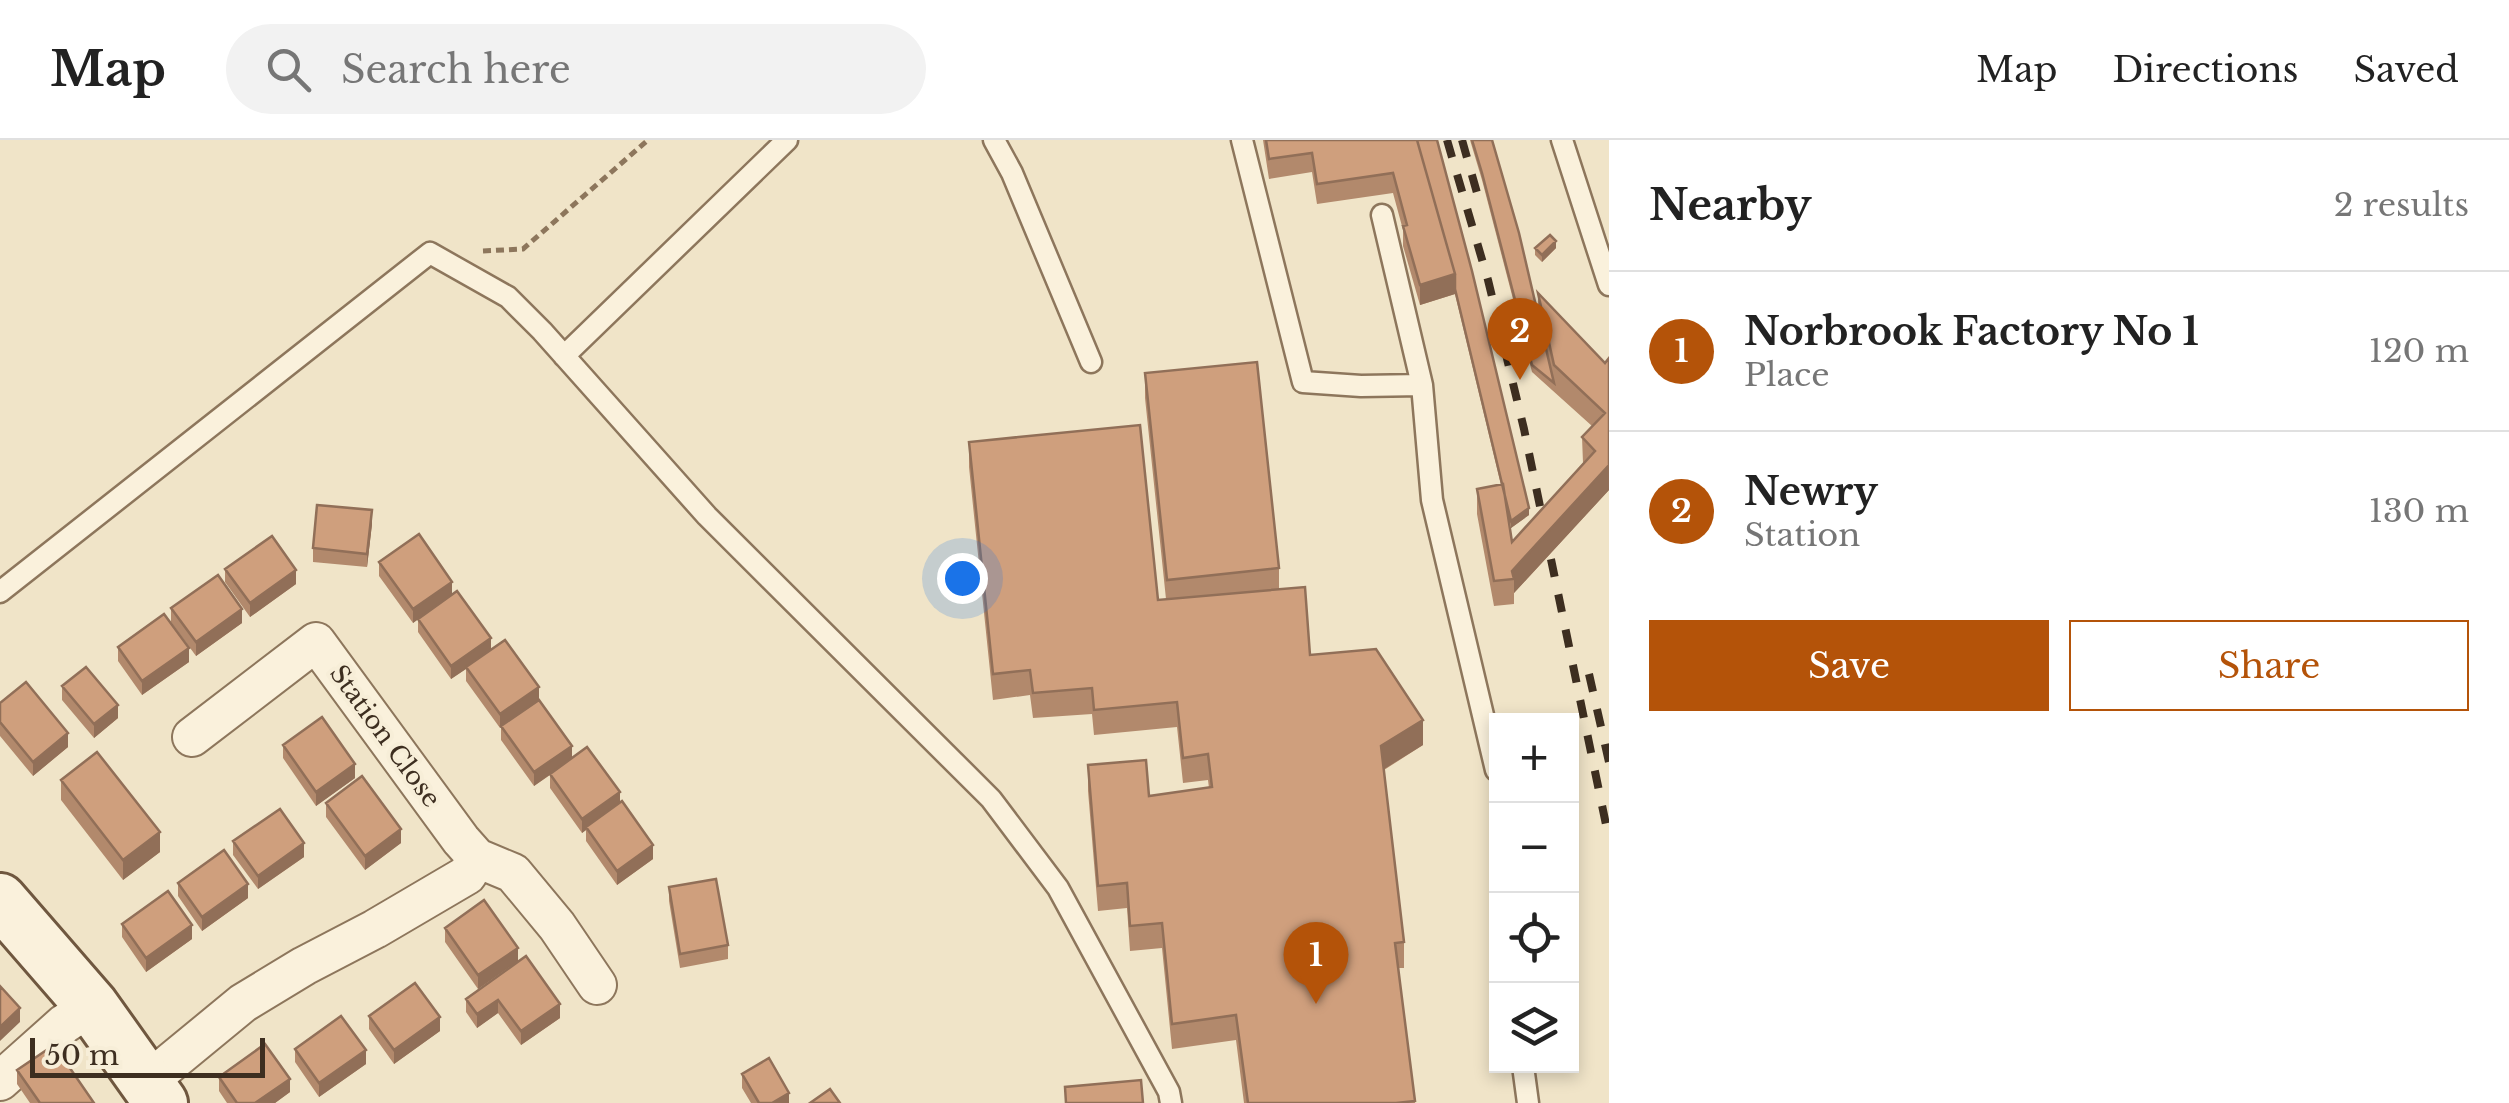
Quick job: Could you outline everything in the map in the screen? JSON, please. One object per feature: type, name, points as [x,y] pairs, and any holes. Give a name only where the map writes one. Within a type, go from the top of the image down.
[{"type":"main road","points":[[0,900],[92,1006],[153,1091]]},
{"type":"street","name":"Station Close","points":[[192,736],[316,642],[476,858],[513,873],[558,926],[597,985]]},
{"type":"street","points":[[153,1091],[164,1068],[242,1004],[466,876],[476,858]]},
{"type":"street","points":[[0,1081],[64,1024],[92,1006]]},
{"type":"lane","points":[[564,356],[787,140]]},
{"type":"lane","points":[[994,140],[1091,362]]},
{"type":"lane","points":[[1242,140],[1303,382],[1422,385]]},
{"type":"lane","points":[[1562,140],[1609,285]]},
{"type":"lane","points":[[1382,214],[1422,385],[1432,500],[1489,740]]},
{"type":"lane","points":[[0,592],[430,253],[508,297],[707,516],[990,799],[1058,888],[1170,1092],[1170,1103]]},
{"type":"lane","points":[[1524,1073],[1528,1103]]},
{"type":"path","points":[[430,253],[523,250],[648,140]]},
{"type":"building","points":[[1266,140],[1417,140],[1455,274],[1420,285],[1393,173],[1317,184],[1312,153],[1269,159]]},
{"type":"building","points":[[1417,140],[1437,140],[1472,271],[1529,508],[1511,521],[1455,289],[1455,274]]},
{"type":"building","points":[[1472,140],[1492,140],[1519,233],[1554,383],[1532,365]]},
{"type":"building","points":[[1550,235],[1556,241],[1542,255],[1535,248]]},
{"type":"building","points":[[1538,293],[1605,363],[1609,358],[1609,465],[1512,571],[1514,579],[1494,581],[1477,489],[1503,484],[1512,542],[1595,451],[1582,437],[1605,413],[1554,365]]},
{"type":"building","points":[[1257,362],[1279,568],[1167,580],[1145,373]]},
{"type":"building","points":[[1140,425],[1158,600],[1305,587],[1310,655],[1376,649],[1423,720],[1381,746],[1404,942],[1395,943],[1415,1101],[1248,1103],[1236,1015],[1172,1024],[1162,923],[1130,926],[1127,883],[1098,886],[1088,765],[1146,760],[1149,796],[1212,787],[1208,754],[1183,758],[1177,702],[1094,710],[1092,688],[1033,693],[1030,670],[993,674],[969,442]]},
{"type":"building","points":[[317,505],[372,510],[367,554],[313,548]]},
{"type":"building","points":[[419,534],[452,582],[413,609],[379,562]]},
{"type":"building","points":[[272,536],[296,570],[250,603],[225,569]]},
{"type":"building","points":[[218,575],[242,609],[196,642],[171,608]]},
{"type":"building","points":[[457,591],[491,638],[451,666],[418,619]]},
{"type":"building","points":[[164,614],[189,648],[142,681],[118,647]]},
{"type":"building","points":[[505,640],[539,687],[500,714],[466,667]]},
{"type":"building","points":[[86,667],[118,705],[94,724],[62,686]]},
{"type":"building","points":[[26,682],[68,733],[33,762],[0,722],[0,703]]},
{"type":"building","points":[[539,700],[572,746],[534,772],[501,726]]},
{"type":"building","points":[[322,717],[355,764],[316,792],[283,745]]},
{"type":"building","points":[[587,747],[620,792],[582,819],[550,774]]},
{"type":"building","points":[[97,752],[160,832],[123,860],[61,780]]},
{"type":"building","points":[[362,776],[401,829],[365,856],[326,803]]},
{"type":"building","points":[[622,801],[653,845],[617,871],[586,827]]},
{"type":"building","points":[[280,809],[304,843],[258,876],[233,841]]},
{"type":"building","points":[[224,850],[248,884],[202,917],[178,883]]},
{"type":"building","points":[[716,879],[728,945],[680,954],[669,887]]},
{"type":"building","points":[[168,891],[192,925],[146,958],[122,924]]},
{"type":"building","points":[[484,900],[518,948],[478,975],[445,928]]},
{"type":"building","points":[[526,956],[560,1004],[521,1031],[498,1000],[477,1014],[466,999]]},
{"type":"building","points":[[415,983],[440,1017],[394,1050],[369,1016]]},
{"type":"building","points":[[0,986],[20,1008],[0,1027]]},
{"type":"building","points":[[341,1016],[366,1050],[319,1083],[295,1049]]},
{"type":"building","points":[[265,1044],[290,1079],[255,1103],[237,1103],[219,1077]]},
{"type":"building","points":[[54,1045],[94,1103],[40,1103],[17,1070]]},
{"type":"building","points":[[769,1058],[789,1093],[772,1103],[759,1103],[742,1074]]},
{"type":"building","points":[[1141,1080],[1143,1103],[1066,1103],[1065,1087]]},
{"type":"building","points":[[830,1089],[840,1103],[810,1103]]},
{"type":"railway","points":[[1447,140],[1488,280],[1524,429],[1609,839]]},
{"type":"railway","points":[[1462,140],[1481,207]]},
{"type":"railway","points":[[1589,674],[1609,762]]},
{"type":"place","name":"Newry","points":[[1520,380]]},
{"type":"place","name":"Norbrook Factory No 1","points":[[1316,1004]]}]
